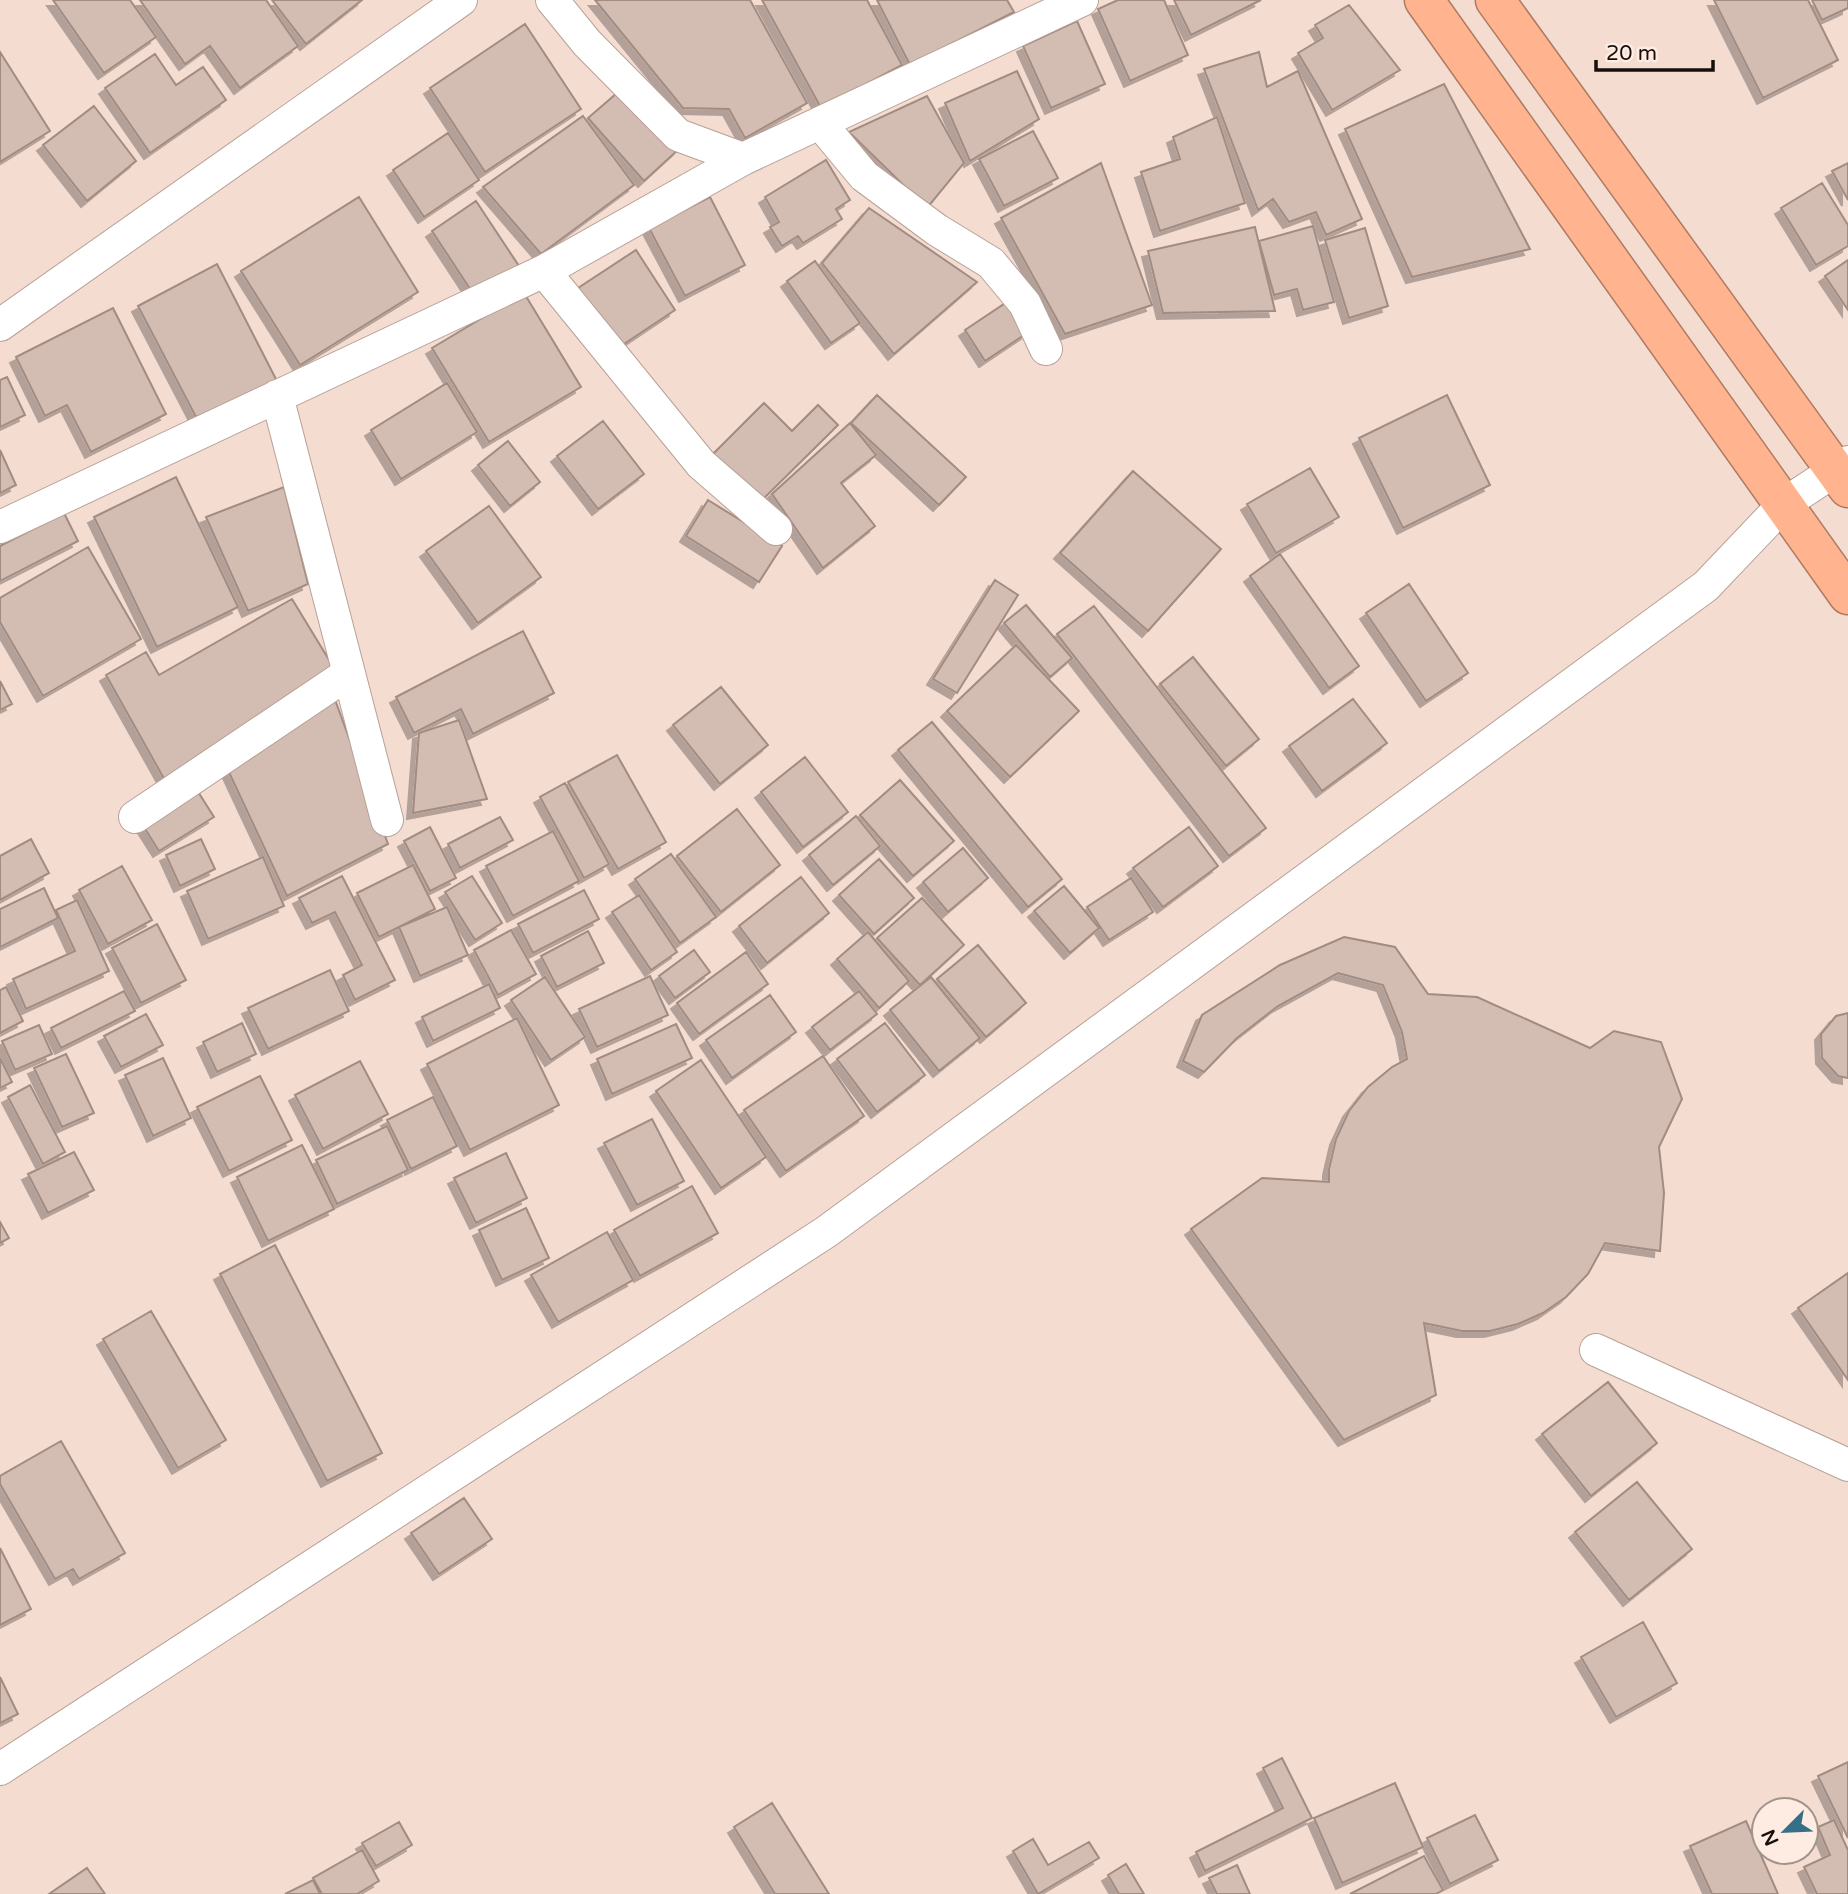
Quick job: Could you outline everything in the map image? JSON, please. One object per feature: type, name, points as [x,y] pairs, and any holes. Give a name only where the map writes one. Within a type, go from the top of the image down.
[{"type":"highway","points":[[1423,0],[1848,595]]},
{"type":"highway","points":[[1495,0],[1844,473]]},
{"type":"street","points":[[0,326],[461,0]]},
{"type":"street","points":[[552,0],[587,43],[678,135],[743,159]]},
{"type":"street","points":[[0,527],[544,271],[743,159],[1082,0]]},
{"type":"street","points":[[820,123],[864,176],[937,230],[991,263],[1025,304],[1046,349]]},
{"type":"street","points":[[544,271],[701,464],[775,529]]},
{"type":"street","points":[[277,396],[387,820]]},
{"type":"street","points":[[0,1769],[826,1232],[1706,586],[1784,504],[1844,473]]},
{"type":"street","points":[[135,817],[349,673]]},
{"type":"street","points":[[1596,1350],[1848,1465]]},
{"type":"building","points":[[53,0],[130,0],[156,37],[104,73]]},
{"type":"building","points":[[140,0],[266,0],[298,46],[240,88],[210,46],[185,64]]},
{"type":"building","points":[[272,0],[362,0],[306,44]]},
{"type":"building","points":[[595,0],[750,0],[807,103],[745,138],[729,109],[683,108]]},
{"type":"building","points":[[762,0],[867,0],[902,65],[821,108]]},
{"type":"building","points":[[877,0],[1007,0],[1014,12],[910,65]]},
{"type":"building","points":[[1118,0],[1164,0],[1188,55],[1130,81],[1098,9]]},
{"type":"building","points":[[1174,0],[1261,0],[1191,35]]},
{"type":"building","points":[[1714,0],[1808,0],[1838,60],[1763,98]]},
{"type":"building","points":[[1812,0],[1848,0],[1848,8],[1822,20]]},
{"type":"building","points":[[1349,5],[1400,70],[1332,110],[1298,53],[1323,38],[1315,25]]},
{"type":"building","points":[[1077,21],[1105,84],[1051,108],[1023,46]]},
{"type":"building","points":[[525,24],[581,109],[485,172],[430,88]]},
{"type":"building","points":[[0,52],[50,131],[0,162]]},
{"type":"building","points":[[1259,52],[1267,87],[1298,71],[1362,219],[1326,235],[1316,212],[1289,222],[1273,199],[1258,210],[1204,69]]},
{"type":"building","points":[[155,54],[176,85],[203,67],[226,100],[150,153],[105,88]]},
{"type":"building","points":[[1017,71],[1039,119],[970,161],[945,103]]},
{"type":"building","points":[[1444,84],[1530,249],[1412,277],[1345,129]]},
{"type":"building","points":[[624,87],[679,149],[644,181],[588,118]]},
{"type":"building","points":[[927,96],[964,163],[927,208],[849,132]]},
{"type":"building","points":[[94,106],[136,161],[87,201],[43,145]]},
{"type":"building","points":[[583,116],[634,185],[541,254],[483,187]]},
{"type":"building","points":[[1217,117],[1245,203],[1160,231],[1141,172],[1180,159],[1173,137]]},
{"type":"building","points":[[1033,131],[1058,178],[1004,206],[979,159]]},
{"type":"building","points":[[448,133],[479,180],[424,217],[393,170]]},
{"type":"building","points":[[826,160],[850,200],[836,209],[842,219],[803,243],[798,236],[782,246],[770,227],[779,222],[765,197]]},
{"type":"building","points":[[1101,163],[1152,305],[1065,334],[1001,218]]},
{"type":"building","points":[[1848,163],[1848,200],[1832,171]]},
{"type":"building","points":[[1822,183],[1848,225],[1848,246],[1816,265],[1781,208]]},
{"type":"building","points":[[359,197],[418,292],[300,365],[241,271]]},
{"type":"building","points":[[710,197],[745,265],[685,296],[649,228]]},
{"type":"building","points":[[476,201],[519,266],[474,295],[432,231]]},
{"type":"building","points":[[869,208],[977,282],[894,354],[822,263]]},
{"type":"building","points":[[1313,226],[1334,302],[1303,310],[1297,289],[1274,295],[1259,241]]},
{"type":"building","points":[[1255,227],[1275,311],[1163,313],[1148,251]]},
{"type":"building","points":[[1365,228],[1388,306],[1349,318],[1325,240]]},
{"type":"building","points":[[636,250],[675,310],[615,350],[575,290]]},
{"type":"building","points":[[1848,260],[1848,310],[1825,276]]},
{"type":"building","points":[[815,261],[860,323],[831,343],[787,281]]},
{"type":"building","points":[[217,264],[280,387],[196,417],[138,306]]},
{"type":"building","points":[[524,293],[581,387],[489,442],[432,348]]},
{"type":"building","points":[[1007,302],[1027,333],[985,361],[965,330]]},
{"type":"building","points":[[113,308],[166,414],[91,452],[67,405],[45,416],[16,357]]},
{"type":"building","points":[[7,377],[25,415],[0,427],[0,380]]},
{"type":"building","points":[[447,383],[477,432],[401,479],[371,430]]},
{"type":"building","points":[[877,395],[966,477],[939,505],[851,423]]},
{"type":"building","points":[[1447,395],[1490,485],[1403,528],[1359,438]]},
{"type":"building","points":[[764,403],[792,431],[818,405],[838,425],[759,503],[712,455]]},
{"type":"building","points":[[603,421],[644,474],[598,509],[557,456]]},
{"type":"building","points":[[850,423],[876,455],[841,483],[875,526],[823,568],[772,494]]},
{"type":"building","points":[[508,441],[540,482],[510,506],[478,465]]},
{"type":"building","points":[[0,450],[16,485],[0,493]]},
{"type":"building","points":[[1310,468],[1339,517],[1276,553],[1247,504]]},
{"type":"building","points":[[1133,471],[1221,549],[1148,631],[1060,553]]},
{"type":"building","points":[[176,477],[238,607],[157,647],[94,517]]},
{"type":"building","points":[[284,487],[308,584],[248,611],[206,517]]},
{"type":"building","points":[[708,500],[782,546],[759,582],[686,536]]},
{"type":"building","points":[[489,506],[541,577],[478,623],[426,551]]},
{"type":"building","points":[[64,513],[78,541],[0,581],[0,546]]},
{"type":"building","points":[[88,547],[141,639],[43,696],[0,622],[0,598]]},
{"type":"building","points":[[1280,554],[1359,666],[1329,688],[1250,576]]},
{"type":"building","points":[[995,580],[1018,595],[957,693],[933,679]]},
{"type":"building","points":[[1409,584],[1468,673],[1426,701],[1366,613]]},
{"type":"building","points":[[292,599],[337,673],[167,784],[106,675],[146,652],[159,675]]},
{"type":"building","points":[[1026,605],[1072,658],[1050,677],[1004,623]]},
{"type":"building","points":[[1094,606],[1266,828],[1229,856],[1057,634]]},
{"type":"building","points":[[523,631],[554,693],[473,734],[461,709],[414,733],[396,697]]},
{"type":"building","points":[[1016,645],[1079,711],[1010,777],[947,711]]},
{"type":"building","points":[[1193,657],[1259,739],[1226,766],[1160,684]]},
{"type":"building","points":[[0,681],[12,704],[0,710]]},
{"type":"building","points":[[721,687],[768,745],[720,784],[673,725]]},
{"type":"building","points":[[334,697],[388,844],[287,896],[227,768]]},
{"type":"building","points":[[1353,699],[1387,743],[1322,791],[1289,746]]},
{"type":"building","points":[[459,720],[487,799],[413,813],[419,733]]},
{"type":"building","points":[[932,722],[1062,879],[1028,907],[898,750]]},
{"type":"building","points":[[617,755],[666,842],[618,869],[568,782]]},
{"type":"building","points":[[805,757],[848,812],[803,847],[761,792]]},
{"type":"building","points":[[900,780],[954,841],[913,876],[860,815]]},
{"type":"building","points":[[565,783],[609,864],[584,878],[540,797]]},
{"type":"building","points":[[195,787],[214,817],[159,851],[140,821]]},
{"type":"building","points":[[737,809],[780,865],[721,912],[677,856]]},
{"type":"building","points":[[856,816],[880,846],[833,885],[809,855]]},
{"type":"building","points":[[500,817],[513,840],[460,868],[448,844]]},
{"type":"building","points":[[430,827],[456,878],[430,891],[404,841]]},
{"type":"building","points":[[1189,827],[1218,866],[1163,907],[1133,868]]},
{"type":"building","points":[[553,831],[579,881],[513,916],[486,866]]},
{"type":"building","points":[[31,839],[49,873],[0,900],[0,856]]},
{"type":"building","points":[[201,839],[215,869],[180,886],[166,855]]},
{"type":"building","points":[[963,848],[988,878],[948,912],[923,882]]},
{"type":"building","points":[[671,854],[716,917],[680,943],[635,879]]},
{"type":"building","points":[[263,857],[284,906],[208,939],[187,891]]},
{"type":"building","points":[[879,859],[914,898],[874,934],[839,895]]},
{"type":"building","points":[[413,865],[435,909],[379,937],[357,893]]},
{"type":"building","points":[[122,866],[152,920],[108,944],[79,890]]},
{"type":"building","points":[[342,876],[395,980],[355,1000],[343,975],[362,965],[335,912],[312,923],[299,898]]},
{"type":"building","points":[[472,876],[502,923],[475,940],[445,892]]},
{"type":"building","points":[[801,877],[829,913],[767,963],[739,926]]},
{"type":"building","points":[[1131,878],[1153,912],[1109,940],[1087,907]]},
{"type":"building","points":[[1064,886],[1099,928],[1070,953],[1034,911]]},
{"type":"building","points":[[44,888],[58,918],[0,947],[0,909]]},
{"type":"building","points":[[584,890],[599,919],[533,953],[518,924]]},
{"type":"building","points":[[639,895],[677,952],[651,970],[612,912]]},
{"type":"building","points":[[922,898],[964,945],[920,985],[877,938]]},
{"type":"building","points":[[77,900],[109,971],[26,1009],[13,979],[75,951],[56,910]]},
{"type":"building","points":[[447,907],[468,955],[420,976],[399,927]]},
{"type":"building","points":[[157,924],[186,980],[141,1003],[112,948]]},
{"type":"building","points":[[511,930],[536,974],[498,995],[474,950]]},
{"type":"building","points":[[588,931],[604,963],[557,987],[541,956]]},
{"type":"building","points":[[868,932],[909,981],[879,1008],[837,959]]},
{"type":"building","points":[[1344,937],[1395,947],[1428,994],[1477,997],[1590,1048],[1614,1031],[1661,1042],[1682,1099],[1659,1147],[1664,1193],[1660,1251],[1605,1243],[1588,1274],[1566,1297],[1543,1313],[1518,1324],[1490,1331],[1462,1331],[1424,1323],[1436,1395],[1344,1440],[1191,1229],[1262,1178],[1329,1182],[1336,1139],[1349,1111],[1368,1087],[1392,1067],[1407,1059],[1402,1032],[1383,985],[1338,973],[1278,1006],[1237,1038],[1204,1072],[1183,1061],[1202,1015],[1280,965]]},
{"type":"building","points":[[978,945],[1026,1003],[986,1037],[937,979]]},
{"type":"building","points":[[694,950],[710,972],[675,998],[659,976]]},
{"type":"building","points":[[746,952],[768,984],[699,1034],[677,1003]]},
{"type":"building","points":[[330,970],[349,1011],[268,1049],[248,1008]]},
{"type":"building","points":[[650,976],[668,1015],[597,1047],[579,1009]]},
{"type":"building","points":[[545,977],[585,1037],[551,1060],[511,1000]]},
{"type":"building","points":[[931,977],[980,1038],[939,1071],[890,1010]]},
{"type":"building","points":[[489,984],[500,1008],[433,1041],[422,1017]]},
{"type":"building","points":[[6,987],[23,1021],[0,1033],[0,990]]},
{"type":"building","points":[[124,991],[135,1011],[61,1048],[51,1028]]},
{"type":"building","points":[[859,991],[877,1014],[830,1050],[812,1027]]},
{"type":"building","points":[[770,995],[796,1032],[732,1078],[706,1040]]},
{"type":"building","points":[[1848,1013],[1848,1078],[1838,1076],[1822,1058],[1821,1034],[1836,1016]]},
{"type":"building","points":[[146,1014],[163,1045],[121,1067],[104,1036]]},
{"type":"building","points":[[517,1018],[559,1105],[470,1150],[427,1064]]},
{"type":"building","points":[[242,1023],[256,1054],[217,1072],[203,1042]]},
{"type":"building","points":[[885,1023],[925,1075],[877,1112],[837,1059]]},
{"type":"building","points":[[676,1024],[692,1058],[612,1094],[597,1059]]},
{"type":"building","points":[[39,1025],[52,1054],[15,1070],[2,1041]]},
{"type":"building","points":[[66,1054],[94,1113],[62,1127],[34,1068]]},
{"type":"building","points":[[823,1056],[864,1116],[786,1171],[744,1110]]},
{"type":"building","points":[[0,1058],[12,1082],[0,1088]]},
{"type":"building","points":[[163,1058],[191,1118],[153,1136],[125,1075]]},
{"type":"building","points":[[701,1060],[766,1157],[721,1188],[656,1091]]},
{"type":"building","points":[[360,1061],[388,1114],[323,1149],[295,1095]]},
{"type":"building","points":[[260,1076],[292,1140],[229,1171],[197,1107]]},
{"type":"building","points":[[30,1085],[65,1152],[43,1164],[8,1097]]},
{"type":"building","points":[[433,1097],[457,1146],[411,1169],[387,1120]]},
{"type":"building","points":[[652,1119],[684,1181],[637,1205],[604,1143]]},
{"type":"building","points":[[387,1126],[408,1170],[337,1204],[316,1160]]},
{"type":"building","points":[[302,1145],[334,1209],[268,1241],[237,1177]]},
{"type":"building","points":[[74,1152],[94,1190],[48,1213],[28,1174]]},
{"type":"building","points":[[506,1153],[527,1198],[476,1223],[454,1178]]},
{"type":"building","points":[[692,1186],[718,1233],[640,1276],[614,1230]]},
{"type":"building","points":[[526,1208],[549,1258],[502,1280],[479,1230]]},
{"type":"building","points":[[0,1222],[9,1238],[0,1243]]},
{"type":"building","points":[[607,1232],[633,1280],[558,1322],[531,1275]]},
{"type":"building","points":[[275,1245],[382,1453],[327,1481],[220,1274]]},
{"type":"building","points":[[1848,1273],[1848,1380],[1798,1308]]},
{"type":"building","points":[[151,1311],[226,1440],[178,1468],[103,1339]]},
{"type":"building","points":[[1608,1382],[1657,1443],[1591,1496],[1542,1434]]},
{"type":"building","points":[[61,1441],[125,1553],[79,1579],[73,1569],[55,1579],[0,1484],[0,1476]]},
{"type":"building","points":[[1637,1482],[1692,1549],[1629,1600],[1575,1532]]},
{"type":"building","points":[[464,1498],[492,1539],[439,1574],[411,1533]]},
{"type":"building","points":[[0,1548],[31,1609],[0,1625]]},
{"type":"building","points":[[1643,1622],[1677,1683],[1616,1717],[1581,1657]]},
{"type":"building","points":[[0,1677],[18,1714],[0,1723]]},
{"type":"building","points":[[1282,1758],[1312,1818],[1205,1871],[1196,1852],[1283,1808],[1263,1768]]},
{"type":"building","points":[[1848,1762],[1848,1838],[1818,1776]]},
{"type":"building","points":[[1395,1783],[1423,1847],[1342,1883],[1314,1818]]},
{"type":"building","points":[[772,1803],[829,1894],[775,1894],[734,1827]]},
{"type":"building","points":[[1475,1815],[1498,1860],[1450,1884],[1427,1838]]},
{"type":"building","points":[[1834,1820],[1848,1850],[1848,1894],[1817,1894],[1804,1867],[1820,1866],[1820,1860],[1830,1855],[1820,1826]]},
{"type":"building","points":[[1746,1821],[1750,1830],[1750,1866],[1766,1866],[1778,1894],[1712,1894],[1690,1846]]},
{"type":"building","points":[[399,1822],[412,1845],[376,1866],[362,1843]]},
{"type":"building","points":[[1033,1839],[1048,1865],[1089,1842],[1099,1858],[1038,1894],[1013,1851]]},
{"type":"building","points":[[362,1850],[379,1881],[357,1894],[322,1894],[313,1878]]},
{"type":"building","points":[[1424,1856],[1443,1890],[1436,1894],[1350,1894]]},
{"type":"building","points":[[1126,1864],[1144,1894],[1119,1894],[1108,1875]]},
{"type":"building","points":[[1237,1865],[1250,1894],[1217,1894],[1209,1878]]},
{"type":"building","points":[[87,1868],[105,1894],[49,1894]]},
{"type":"building","points":[[313,1880],[320,1894],[285,1894]]}]
